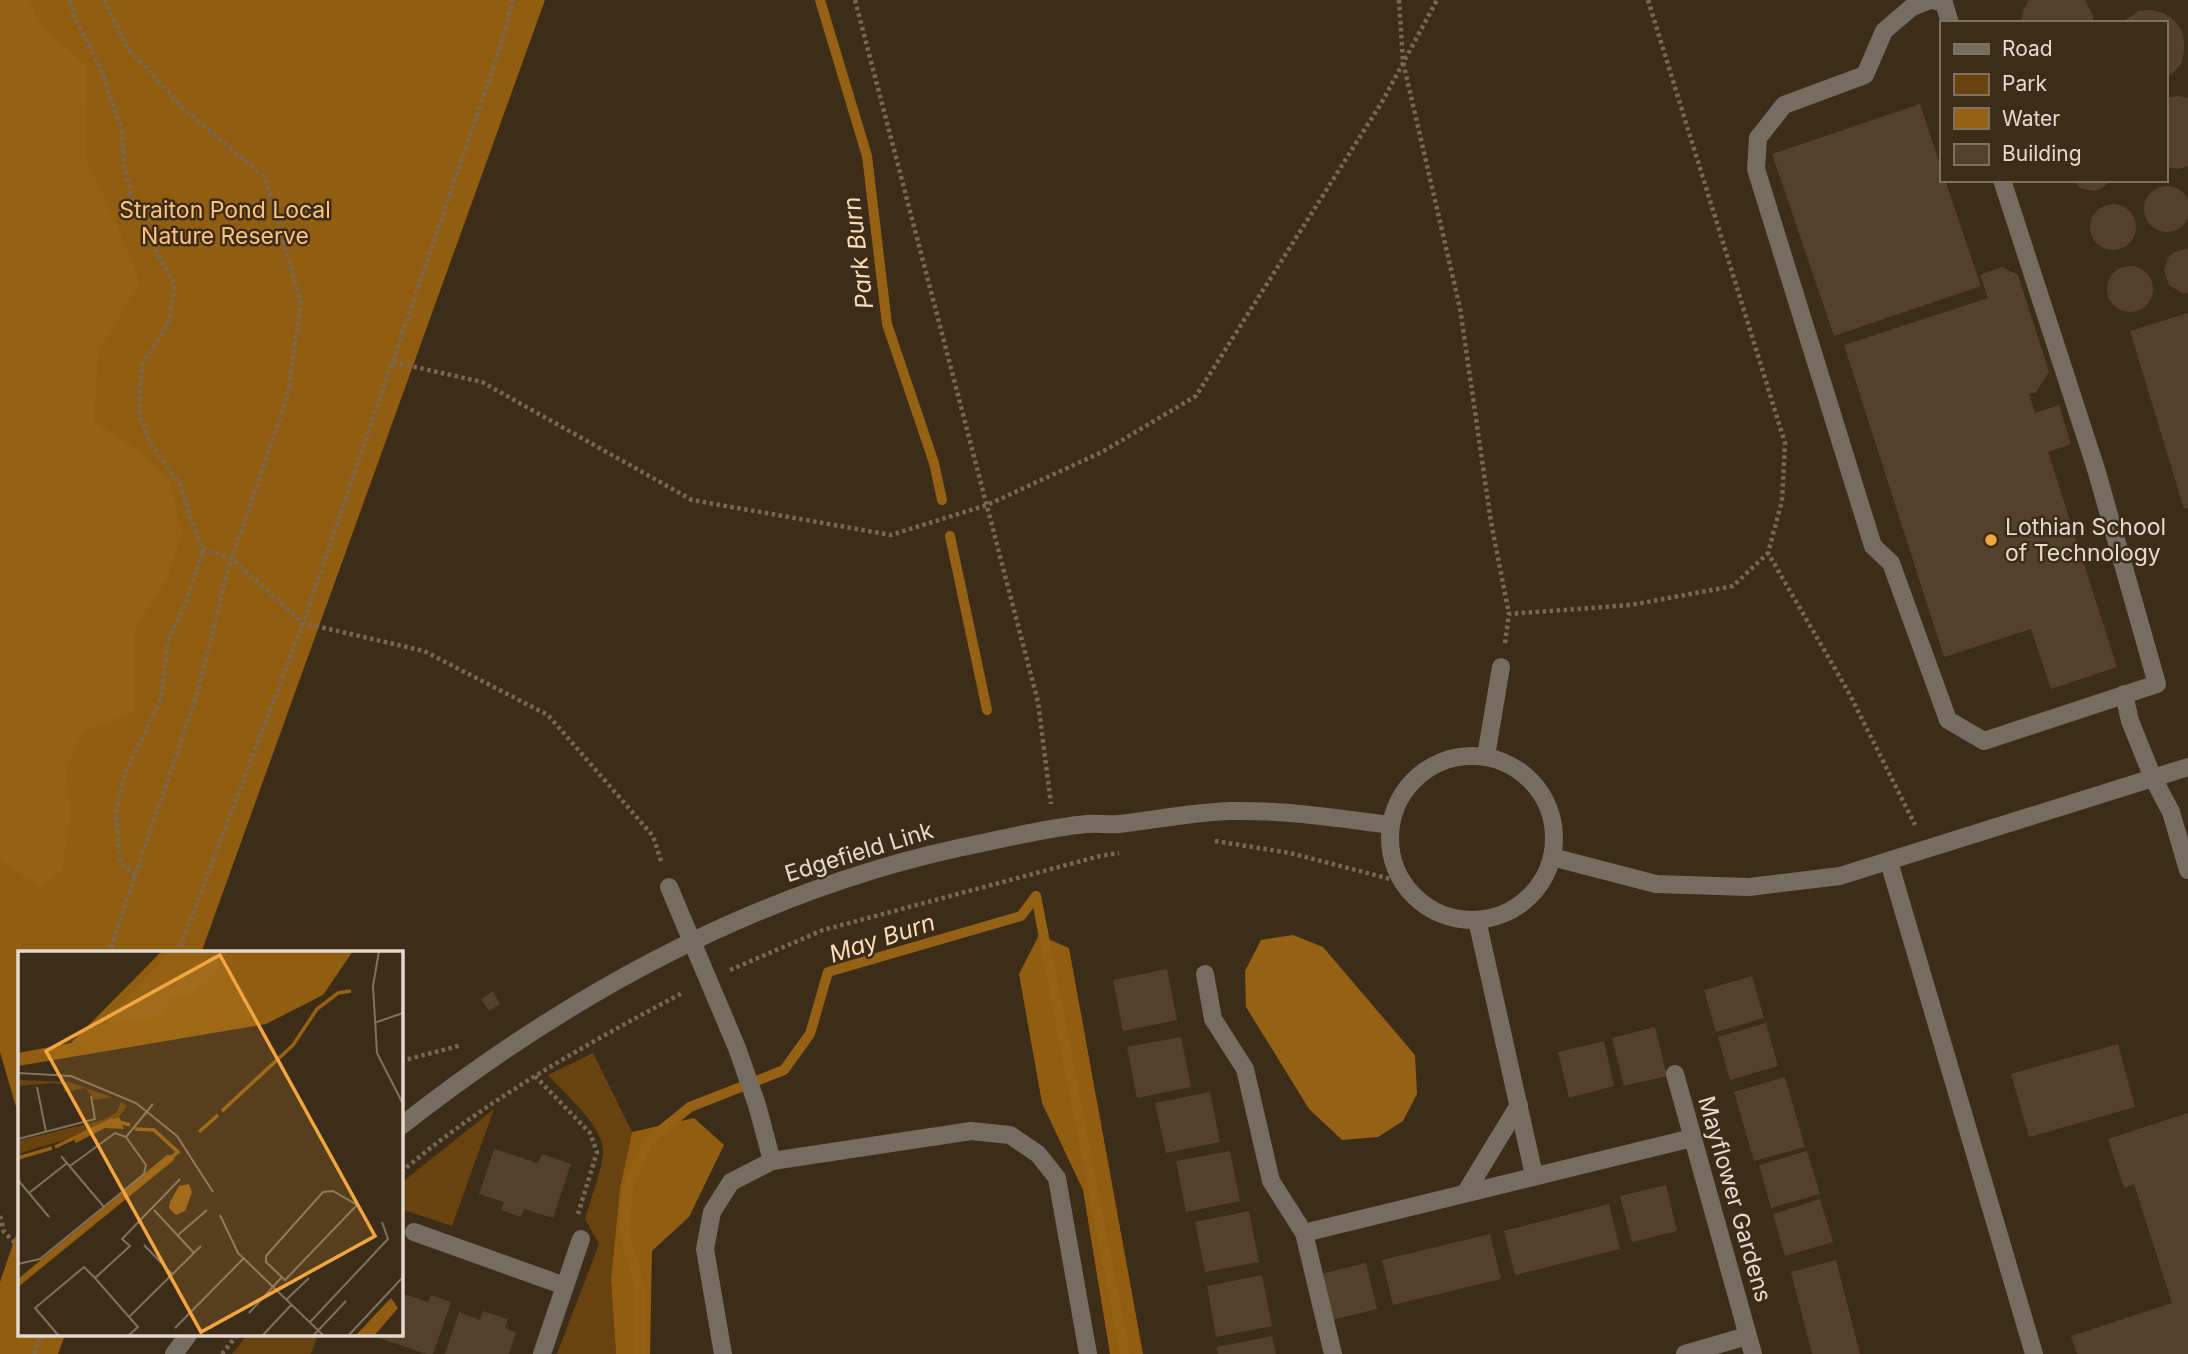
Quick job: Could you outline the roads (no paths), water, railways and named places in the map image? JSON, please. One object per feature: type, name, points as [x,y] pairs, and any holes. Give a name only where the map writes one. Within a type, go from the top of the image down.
[{"type":"street","points":[[1949,21],[1944,3],[1932,0],[1912,7],[1884,31],[1866,75],[1784,105],[1758,138],[1756,169],[1873,546],[1891,563],[1948,720],[1984,741],[2157,684],[2096,468],[2003,182]]},
{"type":"street","points":[[1486,756],[1501,667]]},
{"type":"street","points":[[2124,694],[2130,721],[2153,778],[2171,812],[2188,870]]},
{"type":"street","points":[[1460,756],[1486,756],[1512,765],[1533,782],[1547,804],[1554,830],[1552,857],[1542,881],[1525,901],[1502,915],[1477,920],[1455,919],[1434,911],[1416,899],[1402,882],[1393,864],[1390,825],[1398,800],[1414,779],[1435,764],[1460,756]]},
{"type":"street","points":[[1552,857],[1656,884],[1749,887],[1840,876],[2188,767]]},
{"type":"street","name":"Edgefield Link","points":[[402,1125],[440,1095],[539,1026],[603,988],[691,941],[823,885],[937,852],[1054,829],[1230,811],[1314,815],[1390,825]]},
{"type":"street","points":[[1889,862],[2034,1354]]},
{"type":"street","points":[[669,887],[737,1048],[757,1105],[772,1161]]},
{"type":"street","points":[[1477,920],[1534,1175]]},
{"type":"street","points":[[1205,974],[1213,1018],[1245,1069],[1271,1181],[1304,1233],[1333,1354]]},
{"type":"street","name":"Mayflower Gardens","points":[[1675,1074],[1752,1354]]},
{"type":"street","points":[[1466,1192],[1519,1105]]},
{"type":"street","points":[[723,1354],[705,1249],[712,1212],[731,1182],[772,1161],[971,1131],[1010,1136],[1038,1154],[1057,1178],[1088,1354]]},
{"type":"street","points":[[1304,1233],[1692,1138]]},
{"type":"street","points":[[414,1231],[565,1286]]},
{"type":"street","points":[[541,1354],[581,1239]]},
{"type":"street","points":[[174,1354],[187,1336]]},
{"type":"street","name":"Mayflower Gardens","points":[[1685,1354],[1748,1336]]},
{"type":"water","points":[[0,0],[28,0],[41,25],[86,66],[85,156],[118,226],[140,282],[99,351],[94,421],[139,451],[169,480],[182,535],[168,577],[135,628],[135,711],[82,733],[66,772],[71,814],[62,871],[39,887],[1,860],[0,854]]},
{"type":"water","points":[[1293,935],[1323,947],[1415,1055],[1417,1094],[1403,1121],[1378,1137],[1342,1140],[1309,1109],[1246,1007],[1245,971],[1261,940]]},
{"type":"waterway","name":"Park Burn","points":[[820,0],[867,156],[887,324],[934,463],[942,500]]},
{"type":"waterway","name":"Park Burn","points":[[950,536],[987,710]]},
{"type":"waterway","points":[[1036,896],[1125,1354]]},
{"type":"waterway","name":"May Burn","points":[[640,1354],[640,1287],[624,1232],[628,1187],[648,1141],[690,1107],[784,1070],[810,1034],[828,972],[1021,916],[1036,896]]},
{"type":"place","name":"Lothian School of Technology","points":[[1991,540]]},
{"type":"park label","name":"Straiton Pond Local Nature Reserve","points":[[225,223]]}]
